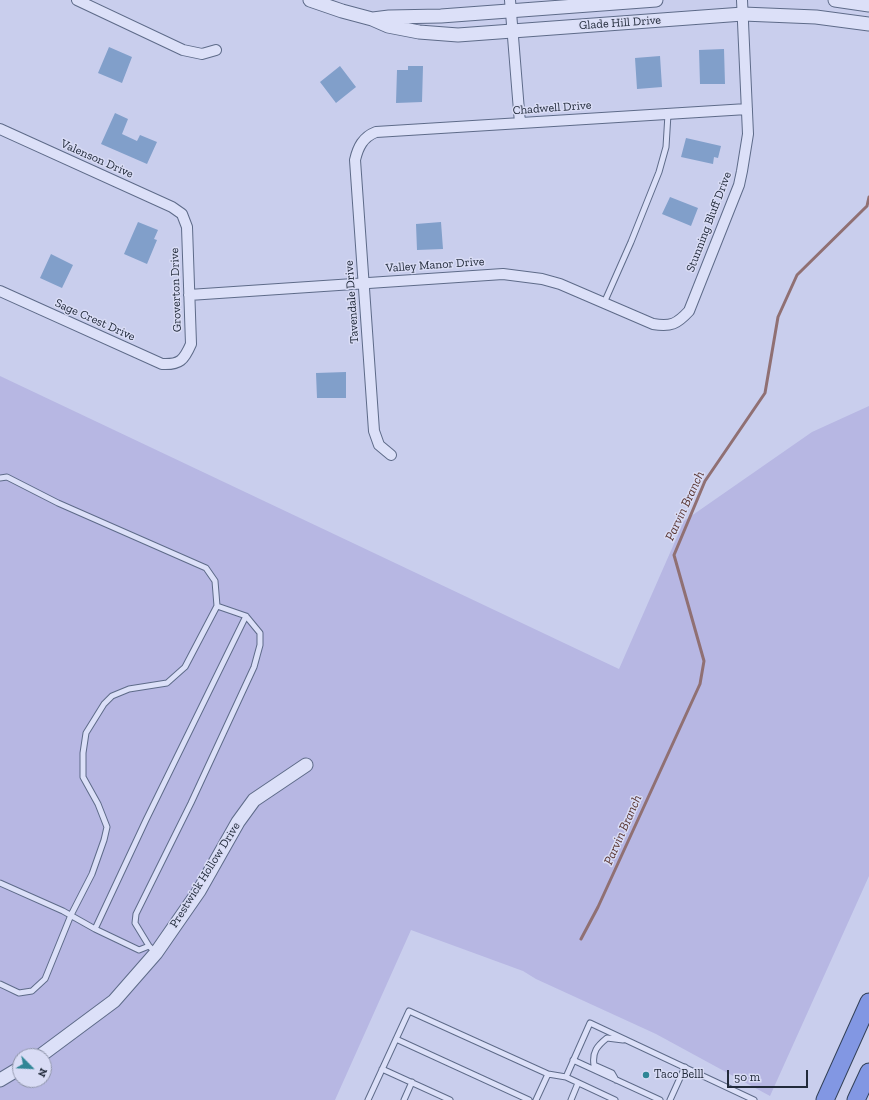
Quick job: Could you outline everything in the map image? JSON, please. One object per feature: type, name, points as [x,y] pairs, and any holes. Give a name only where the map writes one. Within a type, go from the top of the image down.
[{"type":"highway","points":[[825,1100],[869,1002]]},
{"type":"highway","points":[[856,1100],[869,1072]]},
{"type":"street","points":[[77,0],[183,50],[202,54],[216,50]]},
{"type":"street","name":"Glade Hill Drive","points":[[310,0],[372,19],[388,26],[419,32],[458,36],[743,14],[816,17],[869,24]]},
{"type":"street","name":"Glade Hill Drive","points":[[372,19],[389,17],[441,16],[511,5],[656,0]]},
{"type":"street","name":"Stunning Bluff Drive","points":[[674,324],[689,310],[739,185],[742,171],[748,134],[742,0]]},
{"type":"street","points":[[835,0],[869,6]]},
{"type":"street","points":[[511,5],[520,123]]},
{"type":"street","name":"Chadwell Drive","points":[[362,143],[369,135],[376,132],[747,109]]},
{"type":"street","name":"Valenson Drive","points":[[0,129],[172,207],[182,214]]},
{"type":"street","name":"Tavendale Drive","points":[[362,143],[357,150],[355,160],[374,431],[378,446],[391,455]]},
{"type":"street","name":"Groverton Drive","points":[[180,362],[187,355],[191,344],[187,227],[182,214]]},
{"type":"street","name":"Valley Manor Drive","points":[[189,295],[503,274],[542,279],[560,284],[654,324],[664,326],[674,324]]},
{"type":"street","name":"Sage Crest Drive","points":[[0,291],[162,364],[172,365],[180,362]]},
{"type":"street","name":"Prestwick Hollow Drive","points":[[51,1048],[114,1001],[199,891],[238,822],[254,800],[306,765]]},
{"type":"street","points":[[0,1080],[12,1073]]},
{"type":"lane","points":[[604,303],[634,235],[661,166],[667,141],[668,114]]},
{"type":"lane","points":[[0,478],[7,477],[58,503],[206,568],[215,581],[217,606],[185,667],[167,683],[129,690],[112,696],[104,704],[86,733],[83,753],[83,778],[98,804],[107,827],[104,840],[92,874],[71,916],[45,979],[32,991],[19,993],[0,984]]},
{"type":"lane","points":[[153,949],[135,923],[136,914],[191,803],[254,667],[260,645],[260,633],[246,616],[217,606]]},
{"type":"lane","points":[[95,929],[146,820],[246,616]]},
{"type":"lane","points":[[0,883],[139,950],[153,949]]},
{"type":"lane","points":[[368,1100],[409,1011],[548,1074],[566,1077],[615,1100]]},
{"type":"lane","points":[[566,1077],[590,1023],[754,1100]]},
{"type":"lane","points":[[616,1080],[612,1073],[594,1065],[593,1057],[597,1046],[607,1038],[628,1041]]},
{"type":"lane","points":[[396,1039],[529,1100]]},
{"type":"lane","points":[[573,1060],[660,1100]]},
{"type":"lane","points":[[670,1100],[684,1067]]},
{"type":"lane","points":[[382,1069],[450,1100]]},
{"type":"lane","points":[[536,1100],[548,1074]]},
{"type":"lane","points":[[404,1100],[412,1082]]},
{"type":"lane","points":[[571,1100],[578,1083]]},
{"type":"shaded area","points":[[0,376],[619,669],[684,521],[812,432],[869,406],[869,876],[770,1096],[656,1034],[536,979],[523,971],[411,930],[335,1100],[0,1100]]},
{"type":"building","points":[[109,47],[132,57],[122,83],[98,73]]},
{"type":"building","points":[[724,49],[725,84],[700,84],[699,50]]},
{"type":"building","points":[[660,56],[662,87],[637,89],[635,58]]},
{"type":"building","points":[[340,66],[356,87],[336,103],[320,82]]},
{"type":"building","points":[[408,66],[423,66],[422,102],[396,103],[397,70],[408,70]]},
{"type":"building","points":[[115,113],[128,119],[122,134],[137,141],[140,135],[157,142],[147,164],[101,144]]},
{"type":"building","points":[[686,138],[721,146],[718,158],[714,157],[713,164],[681,157]]},
{"type":"building","points":[[670,197],[698,208],[691,226],[662,214]]},
{"type":"building","points":[[138,222],[158,230],[154,239],[157,240],[147,264],[124,254]]},
{"type":"building","points":[[441,222],[443,249],[417,250],[416,224]]},
{"type":"building","points":[[51,254],[73,265],[62,288],[40,278]]},
{"type":"building","points":[[346,372],[346,398],[317,398],[316,373]]},
{"type":"waterway","name":"Parvin Branch","points":[[581,939],[598,907],[700,684],[704,661],[674,555],[705,481],[765,393],[778,317],[797,275],[867,206],[869,197]]},
{"type":"place","name":"Taco Belll","points":[[646,1075]]}]
